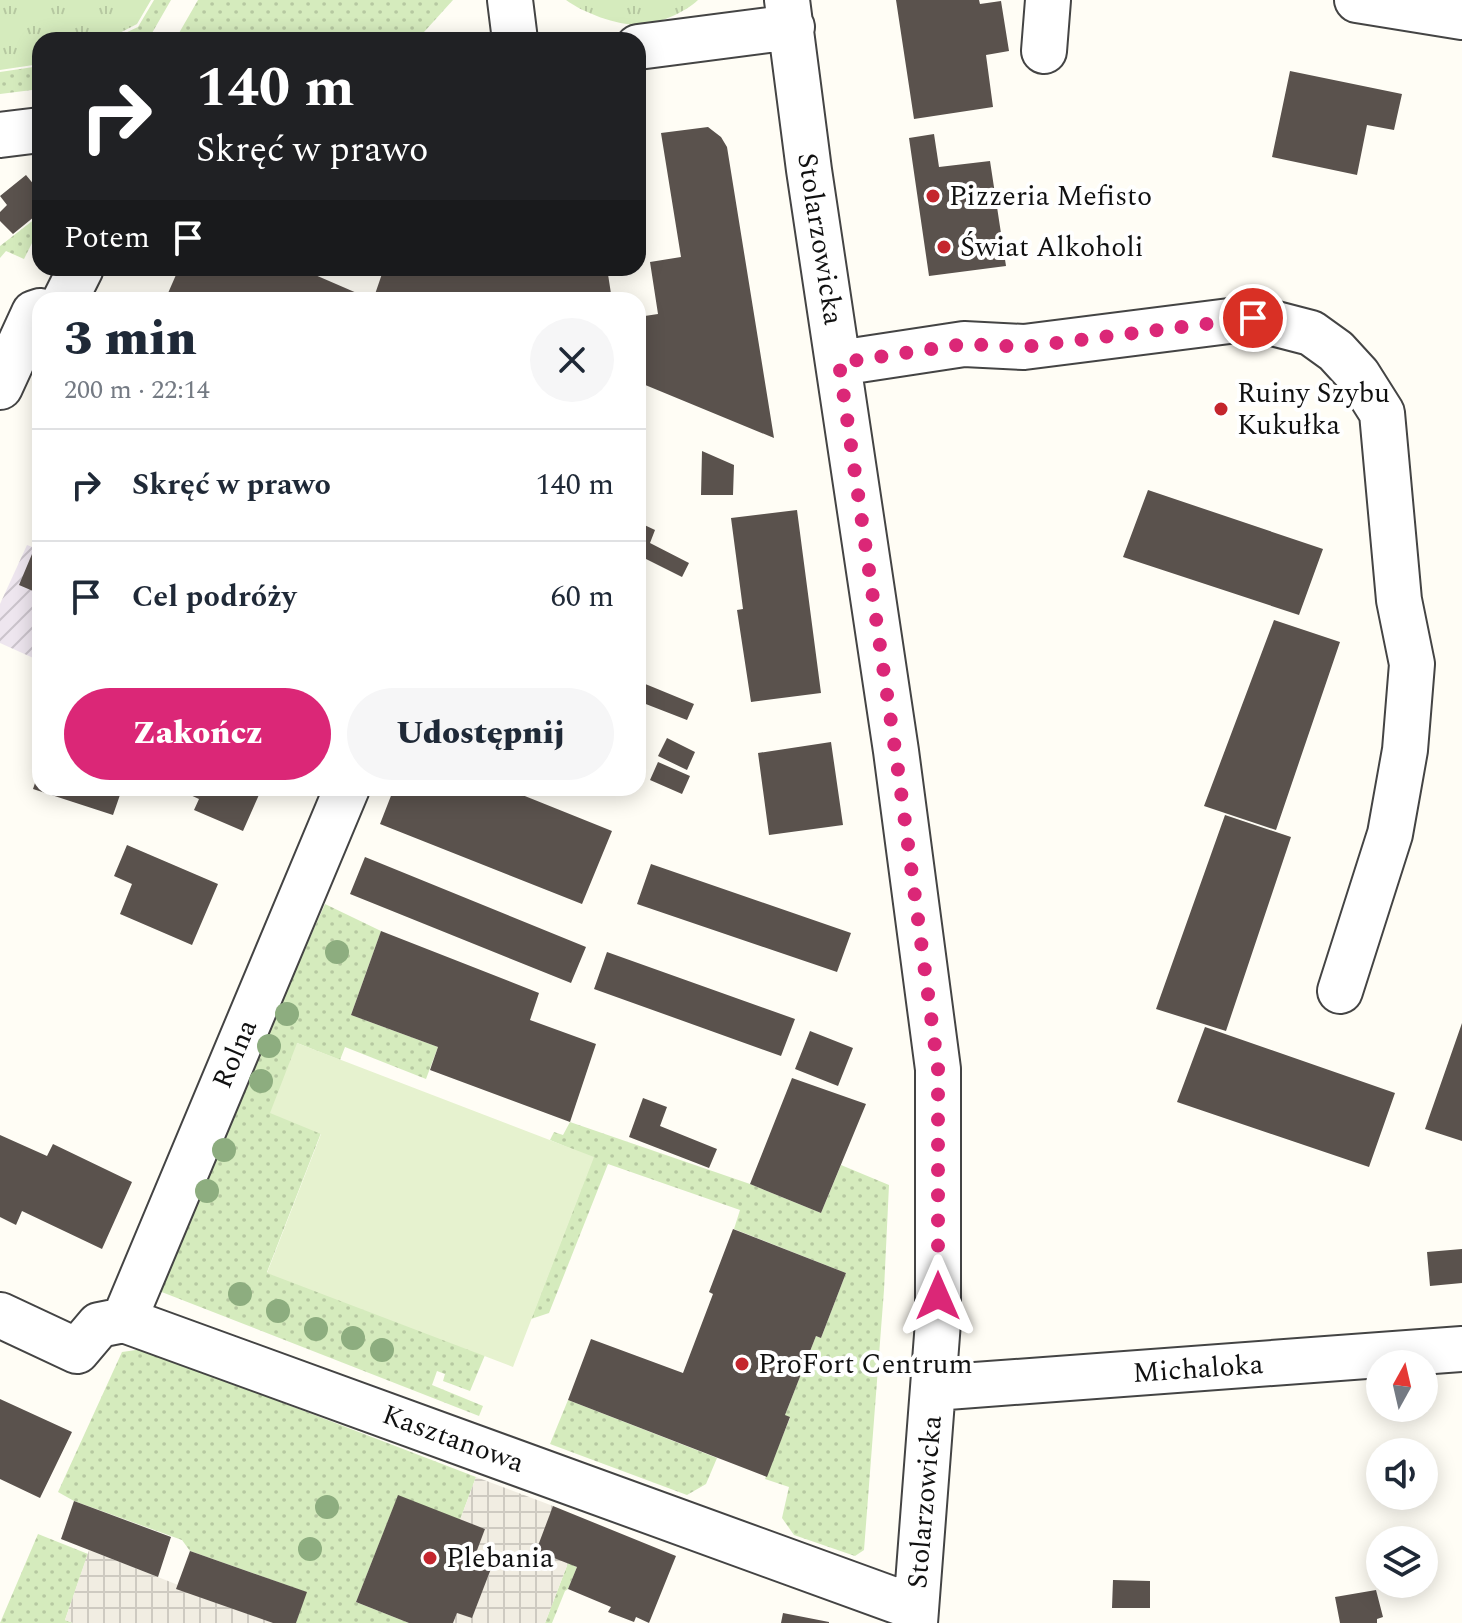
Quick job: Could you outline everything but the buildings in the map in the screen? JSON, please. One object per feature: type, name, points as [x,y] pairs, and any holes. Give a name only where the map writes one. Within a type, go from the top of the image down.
[{"type":"street","points":[[510,0],[514,32]]},
{"type":"street","points":[[1044,51],[1048,0]]},
{"type":"street","points":[[1357,0],[1462,17]]},
{"type":"street","points":[[646,45],[790,14]]},
{"type":"street","name":"Stolarzowicka","points":[[790,14],[809,170],[896,751],[938,1069],[938,1307],[916,1616]]},
{"type":"street","points":[[0,135],[32,131]]},
{"type":"street","points":[[0,387],[32,317]]},
{"type":"street","points":[[839,363],[964,344],[1024,347],[1253,318],[1311,333],[1336,351],[1358,375],[1382,413],[1399,600],[1412,664],[1405,750],[1390,834],[1340,991]]},
{"type":"street","name":"Rolna","points":[[124,1320],[344,796]]},
{"type":"street","points":[[0,1315],[77,1351],[99,1325],[124,1320]]},
{"type":"street","name":"Kasztanowa","points":[[124,1320],[916,1616]]},
{"type":"street","name":"Michaloka","points":[[934,1388],[1462,1349]]},
{"type":"shaded area","points":[[27,545],[32,547],[32,657],[0,643],[0,604]]},
{"type":"shaded area","points":[[476,1477],[553,1506],[568,1563],[545,1623],[453,1623],[457,1613],[472,1617],[494,1561],[476,1553],[485,1529],[460,1520]]},
{"type":"shaded area","points":[[89,1550],[275,1623],[73,1623],[65,1620]]},
{"type":"green space","points":[[0,0],[151,0],[137,24],[122,32],[32,32],[32,65],[0,70]]},
{"type":"green space","points":[[154,0],[171,0],[153,32],[127,32],[138,27]]},
{"type":"green space","points":[[198,0],[453,0],[424,32],[180,32]]},
{"type":"green space","points":[[566,0],[698,0],[670,17],[639,25],[601,17]]},
{"type":"green space","points":[[32,67],[32,90],[0,94],[0,72]]},
{"type":"green space","points":[[32,221],[32,243],[24,259],[6,251],[0,258],[0,246]]},
{"type":"green space","points":[[325,904],[381,931],[351,1015],[438,1047],[426,1079],[345,1047],[340,1060],[297,1043],[321,1133],[267,1272],[485,1355],[470,1391],[443,1381],[445,1374],[437,1371],[432,1385],[483,1406],[479,1416],[154,1289]]},
{"type":"green space","points":[[297,1043],[594,1157],[513,1367],[267,1273],[321,1134],[270,1113]]},
{"type":"green space","points":[[570,1122],[750,1184],[821,1213],[841,1165],[889,1185],[864,1550],[855,1556],[794,1535],[782,1518],[789,1487],[765,1479],[790,1418],[785,1415],[816,1336],[821,1338],[846,1273],[734,1229],[740,1210],[608,1164],[549,1313],[531,1319],[593,1158],[550,1140],[554,1132],[563,1135]]},
{"type":"green space","points":[[143,1349],[476,1477],[460,1520],[398,1496],[356,1602],[409,1623],[296,1623],[306,1592],[190,1551],[182,1540],[74,1501],[58,1492],[122,1352]]},
{"type":"green space","points":[[568,1400],[717,1458],[706,1484],[687,1495],[550,1444]]},
{"type":"green space","points":[[38,1534],[88,1554],[65,1620],[73,1623],[0,1623]]},
{"type":"green space","points":[[568,1563],[577,1567],[552,1623],[545,1623]]},
{"type":"place","name":"Pizzeria Mefisto","points":[[933,196]]},
{"type":"place","name":"Świat Alkoholi","points":[[944,247]]},
{"type":"place","name":"Ruiny Szybu Kukułka","points":[[1221,409]]},
{"type":"place","name":"ProFort Centrum","points":[[742,1364]]},
{"type":"place","name":"Plebania","points":[[430,1558]]},
{"type":"route","points":[[938,1296],[938,1069],[839,363],[964,344],[1024,347],[1253,318]]}]
